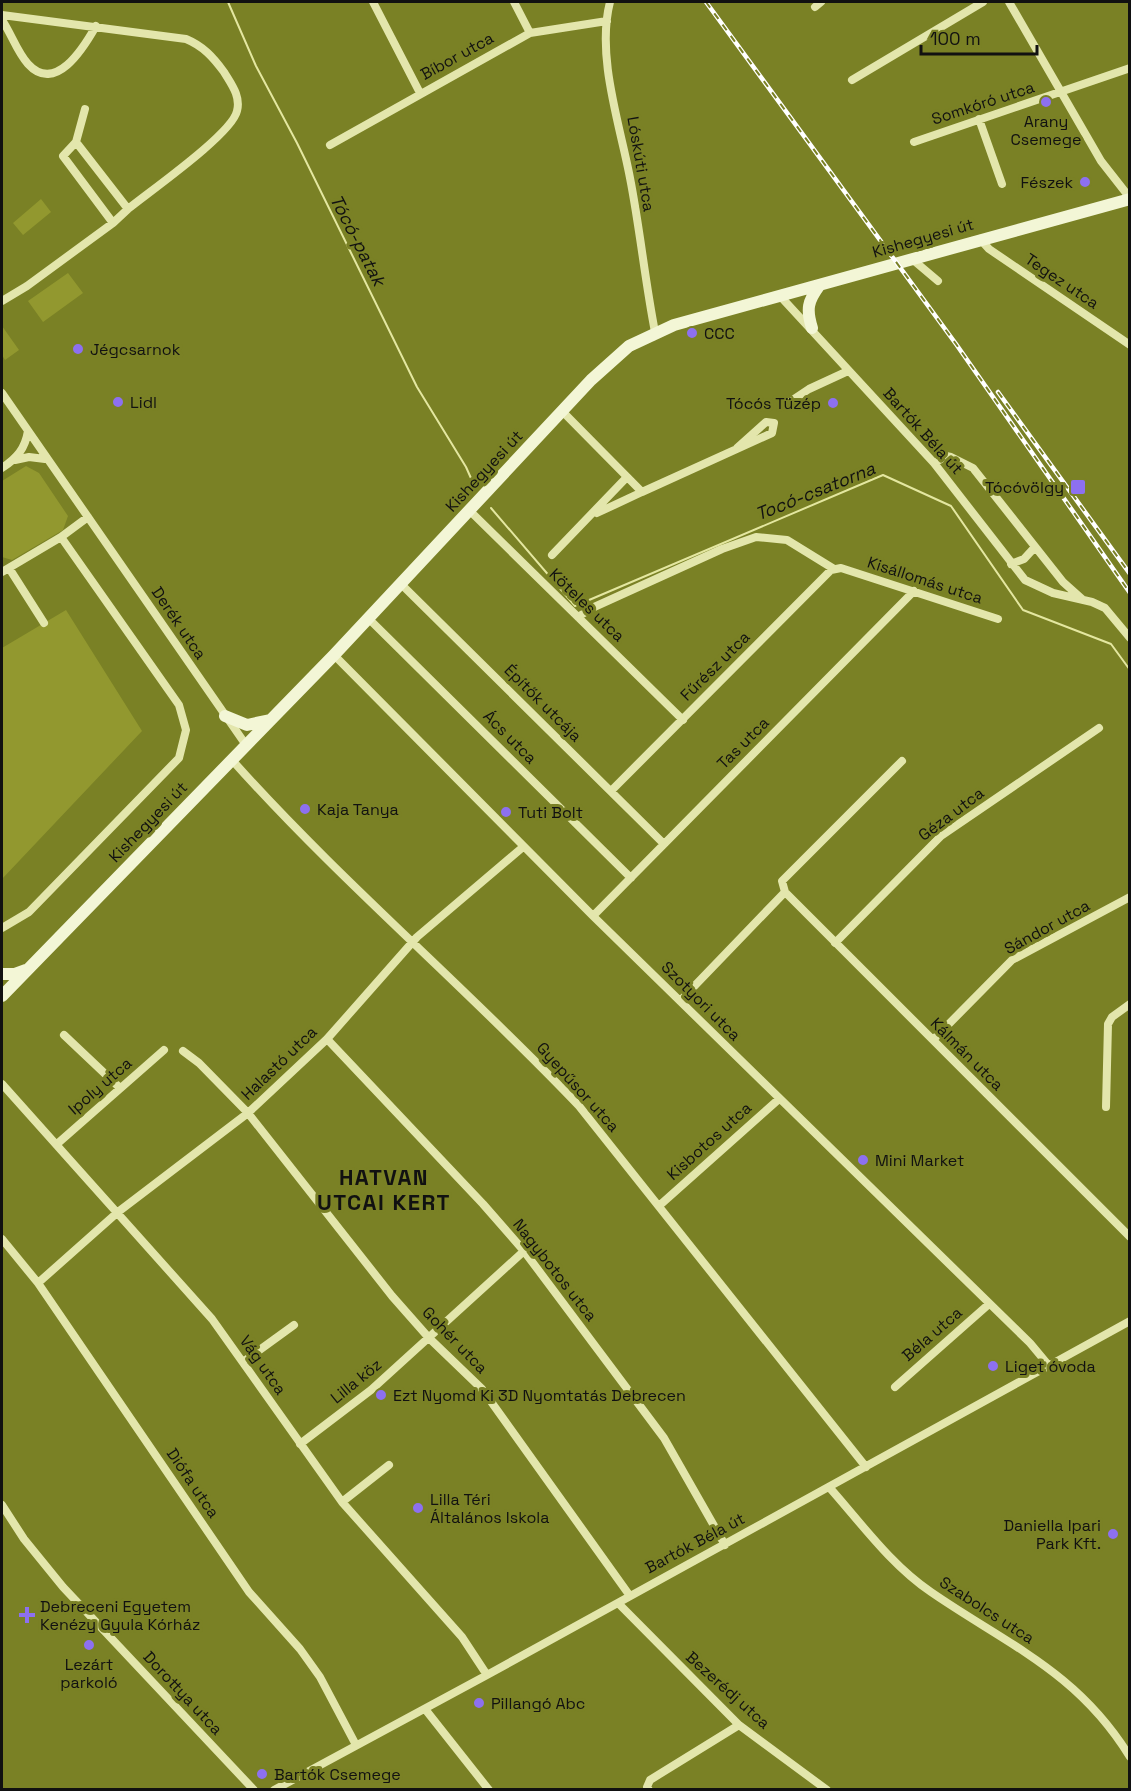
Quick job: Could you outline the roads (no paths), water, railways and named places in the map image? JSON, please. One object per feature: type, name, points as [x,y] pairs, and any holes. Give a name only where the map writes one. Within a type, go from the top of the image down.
[{"type":"street","points":[[374,2],[420,93]]},
{"type":"street","points":[[514,2],[530,33]]},
{"type":"street","name":"Lóskúti utca","points":[[610,2],[607,21],[609,78],[631,180],[655,332]]},
{"type":"street","points":[[852,80],[983,2]]},
{"type":"street","points":[[1009,2],[1101,161],[1130,199]]},
{"type":"street","points":[[2,15],[186,39],[199,45],[211,56],[231,83],[238,102],[237,111],[223,133],[113,222],[27,286],[2,301]]},
{"type":"street","points":[[2,20],[27,63],[40,73],[49,75],[63,71],[96,26]]},
{"type":"street","name":"Bíbor utca","points":[[330,145],[530,33],[607,21]]},
{"type":"street","points":[[1061,93],[1130,68]]},
{"type":"street","name":"Somkóró utca","points":[[914,142],[1061,93]]},
{"type":"street","points":[[85,109],[76,142],[63,156],[113,222]]},
{"type":"street","points":[[979,119],[1002,184]]},
{"type":"street","points":[[76,142],[128,209]]},
{"type":"street","name":"Kishegyesi út","points":[[2,996],[334,655],[610,361],[629,346],[655,332],[1130,199]]},
{"type":"street","name":"Tegez utca","points":[[981,239],[989,249],[1130,345]]},
{"type":"street","points":[[912,259],[938,281]]},
{"type":"street","points":[[812,328],[807,311],[809,301],[819,286]]},
{"type":"street","name":"Bartók Béla út","points":[[781,297],[934,463],[1025,580],[1038,588],[1082,599],[1105,608],[1130,638]]},
{"type":"street","points":[[785,405],[809,389],[848,371]]},
{"type":"street","name":"Derék utca","points":[[2,393],[45,459],[88,517],[246,745]]},
{"type":"street","points":[[562,411],[642,492]]},
{"type":"street","points":[[2,468],[14,460],[24,448],[28,430]]},
{"type":"street","points":[[591,516],[737,448]]},
{"type":"street","points":[[934,463],[946,456],[973,468],[1063,582],[1082,599]]},
{"type":"street","points":[[14,460],[29,457],[45,459]]},
{"type":"street","points":[[552,555],[627,477]]},
{"type":"street","points":[[613,493],[619,503]]},
{"type":"street","name":"Köteles utca","points":[[470,511],[683,720]]},
{"type":"street","points":[[44,622],[5,570],[61,537],[88,517]]},
{"type":"street","name":"Kishegyesi út","points":[[2,926],[29,912],[178,758],[186,730],[179,705],[61,537]]},
{"type":"street","name":"Kisállomás utca","points":[[578,617],[592,608],[722,549],[756,537],[787,540],[838,568],[998,620]]},
{"type":"street","points":[[1011,564],[1024,559],[1035,547]]},
{"type":"street","name":"Fűrész utca","points":[[611,791],[838,568]]},
{"type":"street","name":"Építők utcája","points":[[400,583],[664,844]]},
{"type":"street","name":"Tas utca","points":[[593,916],[914,591]]},
{"type":"street","name":"Ács utca","points":[[368,618],[631,878]]},
{"type":"street","name":"Szotyori utca","points":[[334,655],[593,916],[1030,1343],[1050,1367]]},
{"type":"street","points":[[225,716],[248,725],[271,720]]},
{"type":"street","name":"Géza utca","points":[[835,943],[941,836],[1099,728]]},
{"type":"street","name":"Gyepűsor utca","points":[[232,760],[276,810],[412,944],[526,1050],[564,1090],[660,1205],[866,1467]]},
{"type":"street","points":[[680,1001],[785,892],[782,881],[902,761]]},
{"type":"street","name":"Halastó utca","points":[[38,1283],[118,1212],[248,1113],[327,1039],[417,937],[524,847]]},
{"type":"street","name":"Kálmán utca","points":[[785,892],[1130,1237]]},
{"type":"street","name":"Sándor utca","points":[[933,1040],[1012,960],[1130,897]]},
{"type":"street","points":[[2,974],[15,974],[28,969]]},
{"type":"street","points":[[1106,1107],[1108,1024],[1112,1017],[1130,1004]]},
{"type":"street","points":[[64,1035],[120,1088]]},
{"type":"street","name":"Nagybotos utca","points":[[327,1039],[483,1204],[524,1251],[664,1438],[725,1545]]},
{"type":"street","name":"Ipoly utca","points":[[57,1144],[164,1050]]},
{"type":"street","name":"Gohér utca","points":[[183,1051],[199,1063],[248,1113],[392,1296],[429,1338],[482,1389],[630,1596]]},
{"type":"street","name":"Vág utca","points":[[2,1084],[212,1319],[342,1502],[462,1637],[487,1676]]},
{"type":"street","name":"Kisbotos utca","points":[[660,1205],[779,1099]]},
{"type":"street","name":"Diófa utca","points":[[2,1239],[38,1283],[249,1592],[300,1649],[320,1677],[356,1745]]},
{"type":"street","name":"Lilla köz","points":[[300,1444],[371,1390],[524,1251]]},
{"type":"street","name":"Béla utca","points":[[895,1387],[990,1304]]},
{"type":"street","name":"Bartók Béla út","points":[[274,1790],[487,1676],[1130,1321]]},
{"type":"street","points":[[243,1362],[294,1325]]},
{"type":"street","points":[[342,1502],[389,1465]]},
{"type":"street","name":"Szabolcs utca","points":[[829,1487],[901,1567],[930,1592],[1010,1640],[1059,1676],[1101,1716],[1130,1757]]},
{"type":"street","name":"Dorottya utca","points":[[2,1505],[24,1539],[63,1587],[254,1790]]},
{"type":"street","name":"Bezerédj utca","points":[[618,1603],[740,1725],[827,1790]]},
{"type":"street","points":[[425,1709],[463,1760],[489,1790]]},
{"type":"street","points":[[648,1788],[650,1780],[740,1725]]},
{"type":"street","points":[[231,1765],[244,1790]]},
{"type":"waterway","name":"Tócó-patak","points":[[228,2],[256,66],[297,143],[417,387],[466,467],[474,485]]},
{"type":"waterway","name":"Tocó-csatorna","points":[[491,508],[575,606],[883,475],[951,506],[1023,610],[1111,644],[1130,670]]},
{"type":"railway","points":[[706,2],[956,344],[1130,593]]},
{"type":"railway","points":[[998,392],[1130,574]]},
{"type":"place","name":"Arany Csemege","points":[[1046,102]]},
{"type":"place","name":"Fészek","points":[[1085,182]]},
{"type":"place","name":"CCC","points":[[692,333]]},
{"type":"place","name":"Jégcsarnok","points":[[78,349]]},
{"type":"place","name":"Lidl","points":[[118,402]]},
{"type":"place","name":"Tócós Tüzép","points":[[833,403]]},
{"type":"place","name":"Tócóvölgy","points":[[1078,487]]},
{"type":"place","name":"Kaja Tanya","points":[[305,809]]},
{"type":"place","name":"Tuti Bolt","points":[[506,812]]},
{"type":"place","name":"Mini Market","points":[[863,1160]]},
{"type":"place","name":"Liget óvoda","points":[[993,1366]]},
{"type":"place","name":"Ezt Nyomd Ki 3D Nyomtatás Debrecen","points":[[381,1395]]},
{"type":"place","name":"Lilla Téri Általános Iskola","points":[[418,1508]]},
{"type":"place","name":"Daniella Ipari Park Kft.","points":[[1113,1534]]},
{"type":"place","name":"Debreceni Egyetem Kenézy Gyula Kórház","points":[[27,1615]]},
{"type":"place","name":"Lezárt parkoló","points":[[89,1645]]},
{"type":"place","name":"Pillangó Abc","points":[[479,1703]]},
{"type":"place","name":"Bartók Csemege","points":[[262,1774]]},
{"type":"district","name":"HATVAN UTCAI KERT","points":[[384,1190]]}]
